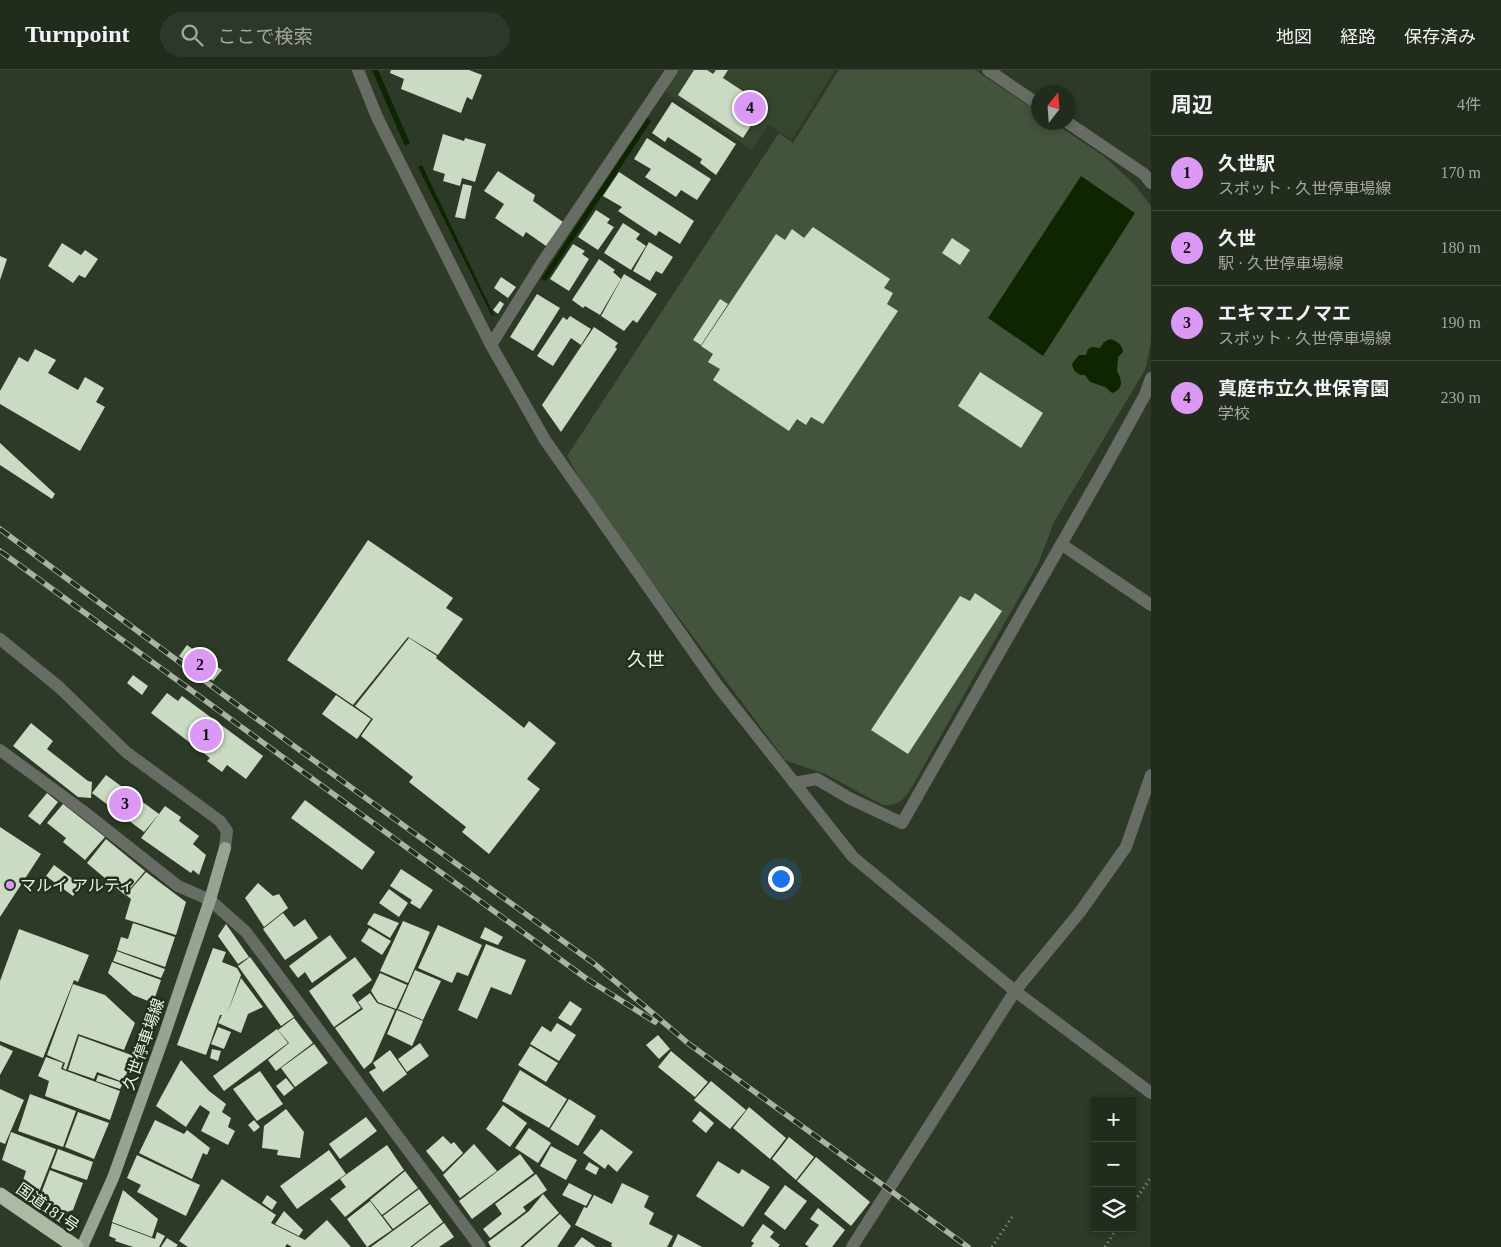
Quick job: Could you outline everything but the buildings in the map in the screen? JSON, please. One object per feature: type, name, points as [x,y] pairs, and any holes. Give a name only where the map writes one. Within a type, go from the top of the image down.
[{"type":"highway","name":"国道181号","points":[[0,1195],[76,1247]]},
{"type":"main road","name":"久世停車場線","points":[[82,1247],[113,1178],[210,900],[225,848]]},
{"type":"street","points":[[358,70],[377,117],[490,345],[545,440],[717,685],[853,857],[1015,991],[1151,1093]]},
{"type":"street","points":[[490,345],[542,263],[672,70]]},
{"type":"street","points":[[988,70],[1031,99]]},
{"type":"street","points":[[1076,128],[1144,174],[1151,183]]},
{"type":"street","points":[[794,783],[817,779],[849,798],[902,823],[1145,396],[1151,378]]},
{"type":"street","points":[[1061,544],[1151,605]]},
{"type":"street","points":[[0,639],[59,687],[126,752],[220,821],[227,831],[225,848]]},
{"type":"street","points":[[0,750],[178,886],[210,900],[246,932],[480,1247]]},
{"type":"street","points":[[852,1247],[1015,991],[1080,912],[1126,847],[1151,775]]},
{"type":"path","points":[[1136,1199],[1151,1177]]},
{"type":"path","points":[[992,1247],[1014,1214]]},
{"type":"path","points":[[1105,1247],[1114,1232]]},
{"type":"shaded area","points":[[372,70],[378,70],[410,143],[405,146]]},
{"type":"shaded area","points":[[677,70],[835,70],[792,139],[768,125],[752,150],[663,90]]},
{"type":"shaded area","points":[[839,70],[975,70],[1031,107],[1031,130],[1064,130],[1105,157],[1134,184],[1151,206],[1151,341],[1146,368],[1054,522],[1038,564],[913,785],[898,803],[889,805],[883,805],[825,774],[785,760],[594,504],[567,456],[779,133],[793,143]]},
{"type":"shaded area","points":[[647,118],[651,121],[546,281],[541,279]]},
{"type":"shaded area","points":[[422,165],[494,315],[492,316],[418,167]]},
{"type":"shaded area","points":[[1081,176],[1135,213],[1043,356],[988,318]]},
{"type":"shaded area","points":[[1110,339],[1119,343],[1123,352],[1118,357],[1117,371],[1121,384],[1119,389],[1112,393],[1105,387],[1090,382],[1085,375],[1076,373],[1072,364],[1079,355],[1086,355],[1088,349],[1092,347],[1100,348],[1104,342]]},
{"type":"railway","points":[[0,529],[232,701],[596,965],[689,1044],[968,1247]]},
{"type":"railway","points":[[0,551],[587,979],[655,1022]]},
{"type":"place","name":"真庭市立久世保育園","points":[[750,108]]},
{"type":"place","name":"久世","points":[[200,665]]},
{"type":"place","name":"久世駅","points":[[206,735]]},
{"type":"place","name":"エキマエノマエ","points":[[125,804]]},
{"type":"place","name":"マルイ アルティ","points":[[10,885]]},
{"type":"district","name":"久世","points":[[646,659]]}]
